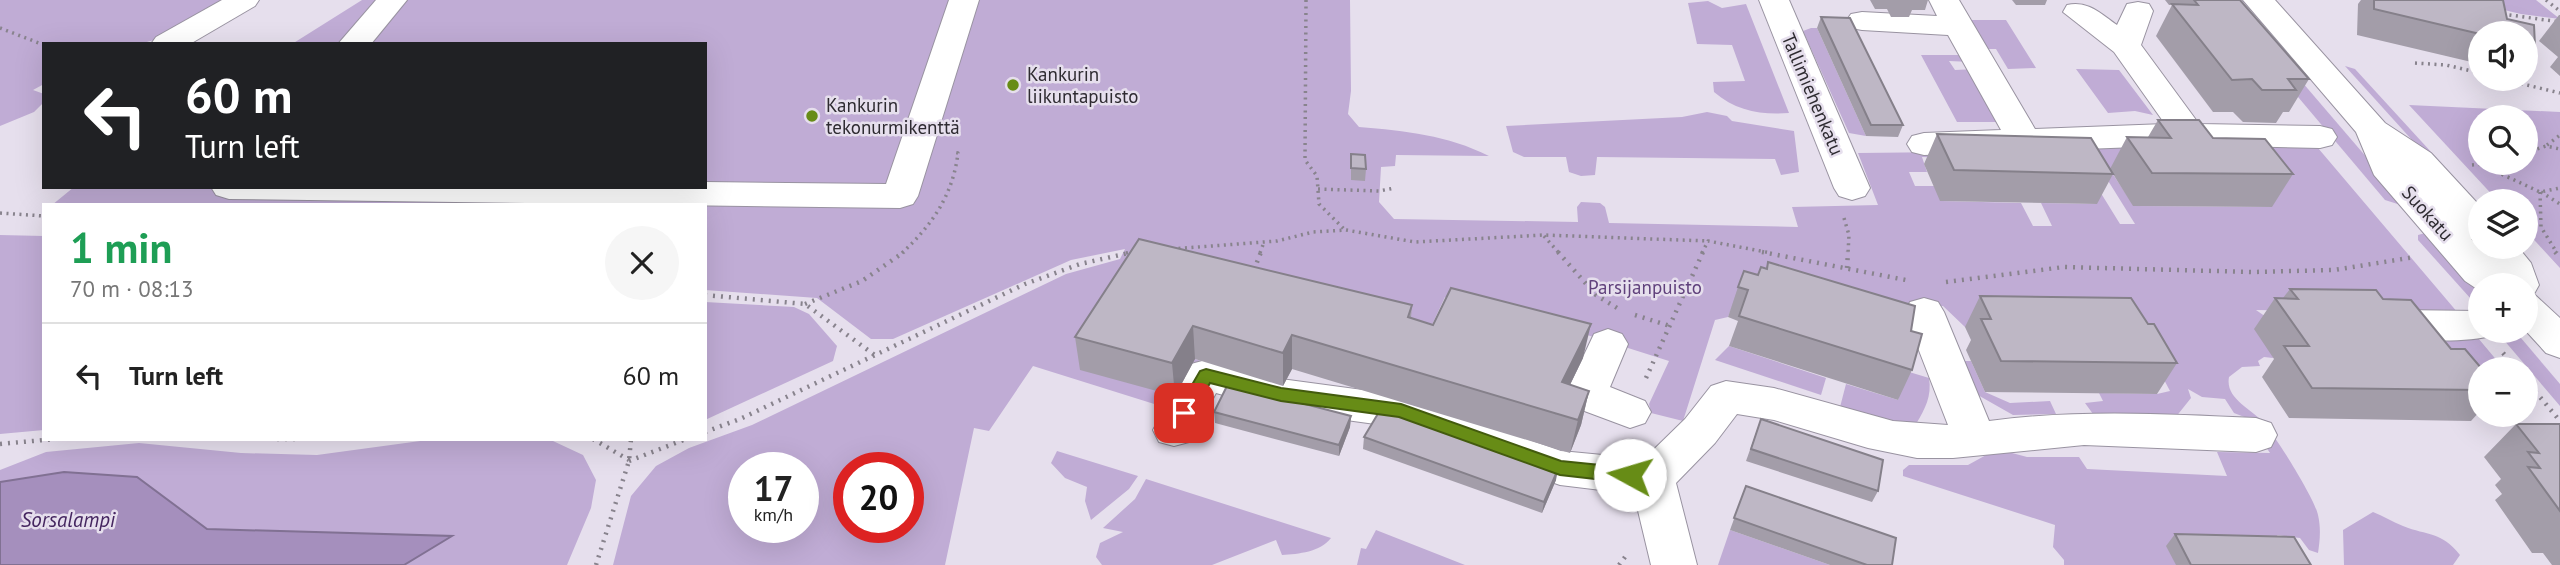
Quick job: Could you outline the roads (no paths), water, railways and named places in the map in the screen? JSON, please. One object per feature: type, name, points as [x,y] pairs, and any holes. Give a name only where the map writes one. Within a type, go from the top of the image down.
[{"type":"street","points":[[170,42],[244,0]]},
{"type":"street","points":[[356,42],[392,0]]},
{"type":"street","points":[[397,189],[900,195],[964,0]]},
{"type":"street","name":"Tallimiehenkatu","points":[[1774,0],[1852,188]]},
{"type":"street","name":"Suokatu","points":[[2258,0],[2372,130],[2419,161],[2468,216]]},
{"type":"street","points":[[2125,45],[2138,11]]},
{"type":"street","points":[[2078,12],[2125,45],[2189,134]]},
{"type":"street","points":[[1862,20],[1952,13],[2024,140]]},
{"type":"street","name":"Suokatu","points":[[2372,130],[2386,167],[2480,273]]},
{"type":"street","points":[[1924,144],[2189,134],[2320,137]]},
{"type":"street","points":[[1924,312],[1975,439]]},
{"type":"street","points":[[1619,322],[1586,395],[1630,412]]},
{"type":"street","points":[[2398,324],[2468,325]]},
{"type":"street","points":[[1174,430],[1206,375],[1281,395],[1401,411],[1560,468],[1653,478]]},
{"type":"street","points":[[1653,478],[1700,431],[1726,397],[1758,398],[1828,422],[1917,440],[1975,439],[2059,429],[2256,435]]},
{"type":"street","points":[[1653,478],[1674,565]]},
{"type":"water","name":"Sorsalampi","points":[[64,472],[137,477],[207,529],[452,536],[404,565],[0,565],[0,482]]},
{"type":"place","name":"Kankurin liikuntapuisto","points":[[1013,85]]},
{"type":"place","name":"Kankurin tekonurmikenttä","points":[[812,116]]},
{"type":"park label","name":"Parsijanpuisto","points":[[1645,287]]}]
